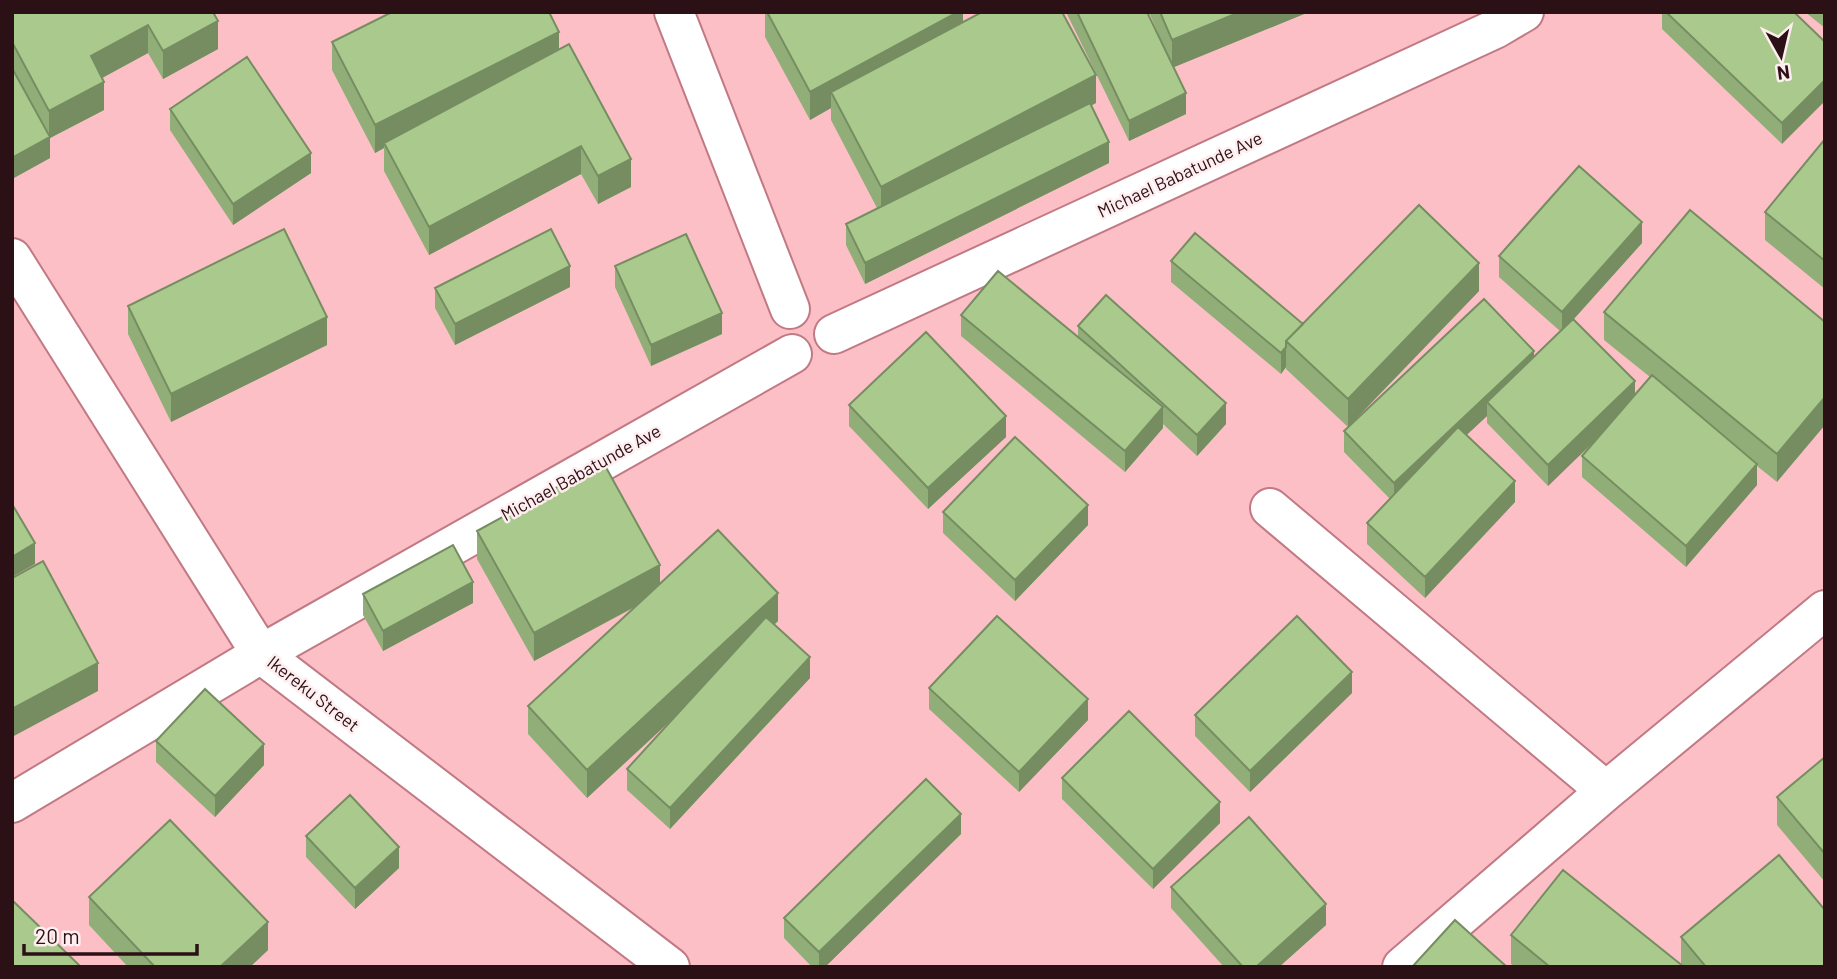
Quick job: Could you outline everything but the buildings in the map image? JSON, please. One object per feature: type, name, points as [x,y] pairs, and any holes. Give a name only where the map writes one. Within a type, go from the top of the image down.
[{"type":"street","points":[[674,12],[790,309]]},
{"type":"street","name":"Michael Babatunde Ave","points":[[834,334],[1502,18]]},
{"type":"street","name":"Ikereku Street","points":[[12,258],[261,654],[670,967]]},
{"type":"street","name":"Michael Babatunde Ave","points":[[12,803],[261,654],[792,354]]},
{"type":"street","points":[[1270,508],[1606,791]]},
{"type":"street","points":[[1402,967],[1606,791],[1825,610]]}]
